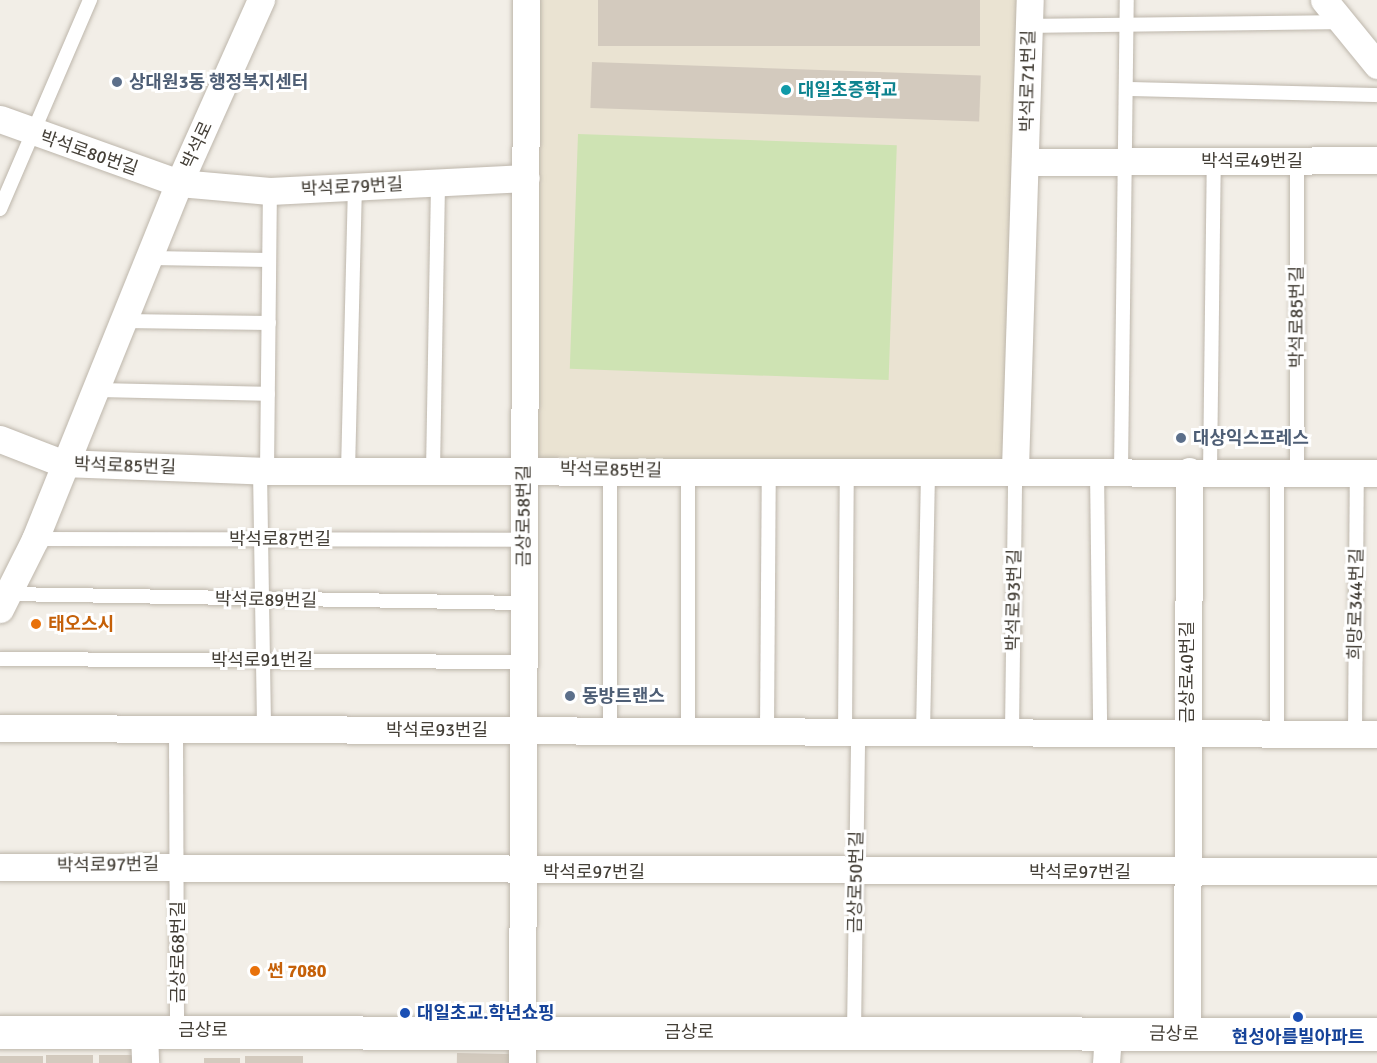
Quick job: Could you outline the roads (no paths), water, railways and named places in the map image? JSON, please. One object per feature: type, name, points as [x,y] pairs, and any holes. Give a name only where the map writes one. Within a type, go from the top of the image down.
[{"type":"street","name":"박석로","points":[[3,602],[35,539],[62,463],[151,258],[179,183],[261,0]]},
{"type":"street","name":"금상로58번길","points":[[522,1048],[526,0]]},
{"type":"street","points":[[1324,0],[1377,65]]},
{"type":"street","name":"박석로71번길","points":[[1026,162],[1029,13]]},
{"type":"street","name":"박석로80번길","points":[[0,119],[33,134],[179,183]]},
{"type":"street","name":"박석로49번길","points":[[1026,162],[1377,160]]},
{"type":"street","points":[[1016,468],[1026,162]]},
{"type":"street","name":"박석로79번길","points":[[179,183],[270,191],[526,178]]},
{"type":"street","name":"박석로85번길","points":[[0,439],[62,463],[264,471],[928,472],[1016,468],[1367,473]]},
{"type":"street","name":"금상로40번길","points":[[1187,1035],[1187,734],[1199,472]]},
{"type":"street","name":"박석로93번길","points":[[0,728],[176,731],[525,729],[1187,734]]},
{"type":"street","name":"희망로344번길","points":[[1187,734],[1366,734]]},
{"type":"street","name":"박석로97번길","points":[[0,867],[178,864],[523,873],[1188,872]]},
{"type":"street","points":[[1188,872],[1377,872]]},
{"type":"street","points":[[144,1030],[145,1063]]},
{"type":"street","name":"금상로","points":[[0,1032],[177,1030],[522,1048],[854,1032],[1107,1048],[1187,1035],[1377,1034]]},
{"type":"lane","points":[[0,210],[90,0]]},
{"type":"lane","points":[[1100,733],[1109,470],[1127,162],[1127,0]]},
{"type":"lane","points":[[1029,13],[1127,25],[1342,22]]},
{"type":"lane","points":[[1127,89],[1377,95]]},
{"type":"lane","points":[[1199,472],[1214,161]]},
{"type":"lane","name":"박석로85번길","points":[[1287,472],[1297,161]]},
{"type":"lane","points":[[433,471],[438,182]]},
{"type":"lane","points":[[348,471],[355,186]]},
{"type":"lane","points":[[264,730],[261,539],[268,394],[270,191]]},
{"type":"lane","points":[[151,258],[269,260]]},
{"type":"lane","points":[[124,321],[269,323]]},
{"type":"lane","points":[[94,390],[268,394]]},
{"type":"lane","name":"박석로93번길","points":[[1012,732],[1016,468]]},
{"type":"lane","points":[[767,730],[769,470]]},
{"type":"lane","points":[[610,471],[610,730]]},
{"type":"lane","points":[[688,471],[688,730]]},
{"type":"lane","points":[[847,472],[851,732]]},
{"type":"lane","points":[[923,733],[928,472]]},
{"type":"lane","points":[[1277,733],[1287,472]]},
{"type":"lane","name":"희망로344번길","points":[[1366,734],[1367,473]]},
{"type":"lane","name":"박석로87번길","points":[[35,539],[525,540]]},
{"type":"lane","name":"박석로89번길","points":[[3,602],[262,600],[524,603]]},
{"type":"lane","name":"박석로91번길","points":[[0,659],[524,662]]},
{"type":"lane","name":"금상로68번길","points":[[176,731],[177,1030]]},
{"type":"lane","name":"금상로50번길","points":[[851,732],[856,872],[854,1032]]},
{"type":"place","name":"상대원3동 행정복지센터","points":[[117,82]]},
{"type":"place","name":"대일초증학교","points":[[786,90]]},
{"type":"place","name":"대상익스프레스","points":[[1181,438]]},
{"type":"place","name":"태오스시","points":[[36,624]]},
{"type":"place","name":"동방트랜스","points":[[570,696]]},
{"type":"place","name":"썬 7080","points":[[255,971]]},
{"type":"place","name":"대일초교.학년쇼핑","points":[[405,1013]]},
{"type":"place","name":"현성아름빌아파트","points":[[1298,1017]]}]
